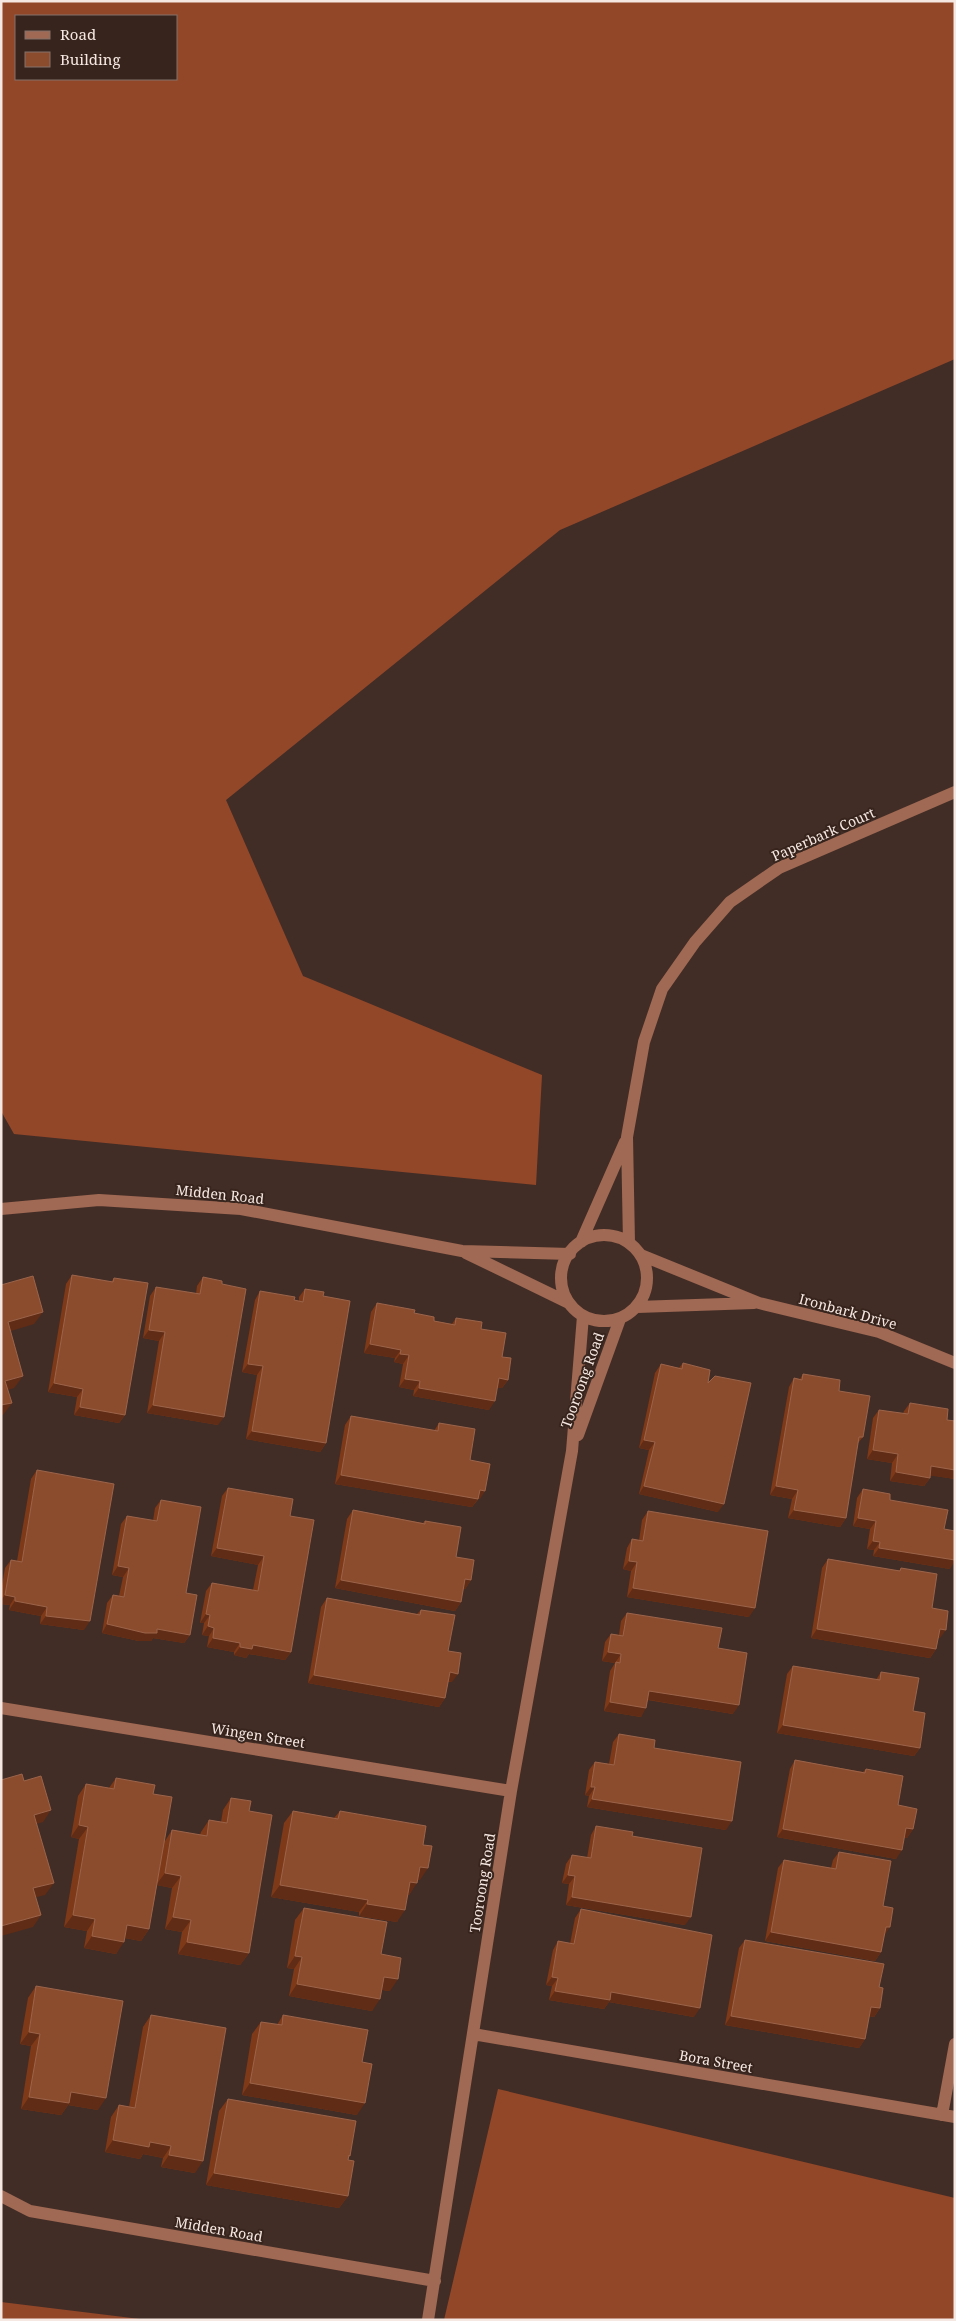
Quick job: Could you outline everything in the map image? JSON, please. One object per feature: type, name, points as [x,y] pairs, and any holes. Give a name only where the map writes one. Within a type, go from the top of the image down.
[{"type":"street","name":"Paperbark Court","points":[[629,1243],[627,1137],[644,1042],[662,989],[695,942],[730,902],[779,868],[955,792]]},
{"type":"street","name":"Paperbark Court","points":[[581,1242],[627,1137]]},
{"type":"street","name":"Midden Road","points":[[1,1209],[99,1200],[241,1209],[462,1251],[570,1254]]},
{"type":"street","points":[[597,1236],[613,1236],[629,1243],[641,1255],[647,1271],[646,1288],[638,1307],[620,1319],[599,1322],[583,1316],[569,1303],[562,1287],[563,1268],[570,1254],[581,1242],[597,1236]]},
{"type":"street","name":"Midden Road","points":[[462,1251],[569,1303]]},
{"type":"street","name":"Ironbark Drive","points":[[641,1255],[759,1303],[879,1332],[955,1363]]},
{"type":"street","name":"Ironbark Drive","points":[[638,1307],[759,1303]]},
{"type":"street","name":"Tooroong Road","points":[[428,2320],[511,1791],[572,1451],[583,1316]]},
{"type":"street","name":"Tooroong Road","points":[[572,1451],[620,1319]]},
{"type":"street","name":"Wingen Street","points":[[1,1708],[511,1791]]},
{"type":"street","name":"Bora Street","points":[[473,2034],[949,2116]]},
{"type":"street","points":[[949,2116],[955,2044]]},
{"type":"street","name":"Midden Road","points":[[1,2196],[30,2211],[435,2281]]},
{"type":"shaded area","points":[[1,1],[955,1],[955,359],[560,530],[226,800],[303,976],[542,1075],[536,1185],[14,1134],[1,1111]]},
{"type":"shaded area","points":[[498,2089],[955,2198],[955,2320],[444,2320]]},
{"type":"shaded area","points":[[1,2302],[148,2320],[1,2320]]},
{"type":"building","points":[[72,1275],[113,1282],[114,1278],[148,1283],[125,1415],[80,1407],[83,1389],[54,1383]]},
{"type":"building","points":[[33,1276],[43,1312],[8,1322],[23,1376],[5,1381],[12,1403],[1,1405],[1,1285]]},
{"type":"building","points":[[203,1277],[222,1281],[222,1284],[246,1289],[224,1417],[153,1405],[165,1332],[149,1330],[156,1287],[200,1294]]},
{"type":"building","points":[[305,1289],[324,1292],[323,1296],[350,1301],[326,1443],[252,1431],[263,1366],[248,1364],[260,1291],[295,1297],[294,1300],[303,1302]]},
{"type":"building","points":[[377,1303],[415,1310],[414,1313],[434,1317],[434,1321],[455,1325],[456,1318],[482,1322],[481,1329],[506,1333],[502,1357],[511,1358],[508,1380],[499,1378],[495,1401],[419,1388],[420,1381],[405,1379],[409,1355],[400,1354],[401,1350],[370,1344]]},
{"type":"building","points":[[683,1363],[710,1370],[708,1383],[715,1376],[751,1383],[724,1504],[644,1486],[655,1442],[644,1440],[661,1364],[682,1369]]},
{"type":"building","points":[[803,1374],[840,1380],[839,1391],[870,1396],[863,1437],[859,1437],[846,1518],[794,1510],[798,1490],[776,1486],[794,1378],[802,1380]]},
{"type":"building","points":[[910,1403],[948,1409],[947,1420],[955,1421],[955,1470],[931,1466],[930,1478],[896,1472],[898,1454],[873,1450],[879,1410],[908,1414]]},
{"type":"building","points":[[351,1416],[438,1431],[439,1423],[475,1429],[470,1460],[490,1464],[485,1491],[480,1490],[478,1499],[341,1475]]},
{"type":"building","points":[[37,1470],[114,1484],[90,1621],[46,1616],[47,1607],[15,1601],[15,1597],[5,1595],[11,1560],[22,1562]]},
{"type":"building","points":[[228,1488],[293,1499],[290,1516],[314,1520],[291,1652],[253,1645],[252,1649],[240,1647],[240,1643],[213,1638],[214,1628],[208,1626],[210,1615],[206,1614],[212,1583],[258,1591],[264,1556],[217,1548]]},
{"type":"building","points":[[863,1489],[890,1494],[890,1500],[948,1510],[944,1529],[955,1531],[955,1560],[879,1548],[880,1542],[873,1541],[876,1521],[858,1518]]},
{"type":"building","points":[[161,1500],[201,1507],[186,1593],[197,1595],[190,1635],[157,1629],[157,1633],[145,1633],[107,1624],[113,1595],[124,1597],[129,1568],[118,1566],[127,1516],[157,1521]]},
{"type":"building","points":[[353,1510],[425,1524],[425,1521],[461,1527],[456,1557],[474,1560],[471,1580],[465,1579],[461,1602],[341,1580]]},
{"type":"building","points":[[648,1511],[768,1531],[755,1608],[633,1588],[637,1562],[629,1561],[632,1539],[643,1541]]},
{"type":"building","points":[[828,1559],[900,1571],[901,1568],[937,1574],[932,1608],[948,1611],[946,1630],[940,1629],[936,1649],[817,1629]]},
{"type":"building","points":[[327,1598],[420,1615],[421,1610],[455,1615],[448,1651],[461,1653],[458,1674],[450,1672],[445,1698],[314,1675]]},
{"type":"building","points":[[627,1613],[722,1628],[718,1648],[747,1653],[739,1705],[649,1691],[646,1708],[610,1702],[616,1662],[620,1663],[621,1654],[608,1652],[611,1634],[623,1636]]},
{"type":"building","points":[[793,1666],[880,1680],[881,1672],[919,1678],[913,1711],[925,1713],[920,1748],[783,1725]]},
{"type":"building","points":[[619,1734],[655,1740],[654,1748],[741,1762],[732,1821],[592,1799],[595,1787],[591,1787],[595,1762],[614,1765]]},
{"type":"building","points":[[795,1760],[865,1773],[866,1769],[903,1776],[898,1805],[917,1809],[913,1829],[906,1828],[902,1850],[783,1829]]},
{"type":"building","points":[[22,1774],[24,1781],[41,1776],[51,1810],[34,1815],[54,1883],[33,1888],[41,1915],[1,1926],[1,1780]]},
{"type":"building","points":[[116,1778],[155,1785],[153,1794],[172,1797],[149,1929],[127,1925],[124,1942],[92,1936],[95,1919],[73,1915],[88,1827],[79,1825],[86,1784],[114,1789]]},
{"type":"building","points":[[231,1798],[251,1801],[249,1811],[272,1815],[249,1953],[187,1942],[191,1920],[173,1917],[181,1876],[165,1873],[172,1830],[207,1836],[209,1820],[227,1823]]},
{"type":"building","points":[[293,1811],[338,1819],[340,1811],[426,1826],[423,1845],[432,1846],[428,1868],[420,1867],[417,1883],[410,1882],[405,1910],[367,1904],[368,1900],[280,1885]]},
{"type":"building","points":[[596,1826],[633,1832],[632,1836],[702,1848],[691,1917],[572,1897],[575,1876],[568,1875],[572,1855],[591,1858]]},
{"type":"building","points":[[839,1852],[891,1861],[883,1906],[893,1908],[890,1927],[886,1927],[881,1952],[771,1932],[784,1860],[836,1869]]},
{"type":"building","points":[[304,1908],[387,1922],[381,1954],[401,1958],[398,1979],[384,1977],[380,1999],[297,1984],[302,1957],[295,1956]]},
{"type":"building","points":[[581,1909],[712,1935],[700,2008],[611,1992],[610,2000],[555,1991],[558,1978],[552,1977],[558,1941],[574,1944]]},
{"type":"building","points":[[745,1940],[884,1964],[879,1987],[883,1988],[880,2008],[871,2007],[865,2039],[731,2016]]},
{"type":"building","points":[[36,1986],[123,2001],[106,2098],[71,2092],[69,2103],[29,2097],[40,2034],[29,2032]]},
{"type":"building","points":[[151,2015],[226,2028],[203,2161],[169,2155],[171,2146],[150,2142],[149,2147],[113,2140],[119,2105],[135,2108]]},
{"type":"building","points":[[283,2015],[368,2030],[362,2062],[372,2064],[365,2103],[250,2083],[261,2022],[282,2025]]},
{"type":"building","points":[[228,2099],[356,2121],[348,2160],[354,2161],[348,2196],[214,2173]]}]
